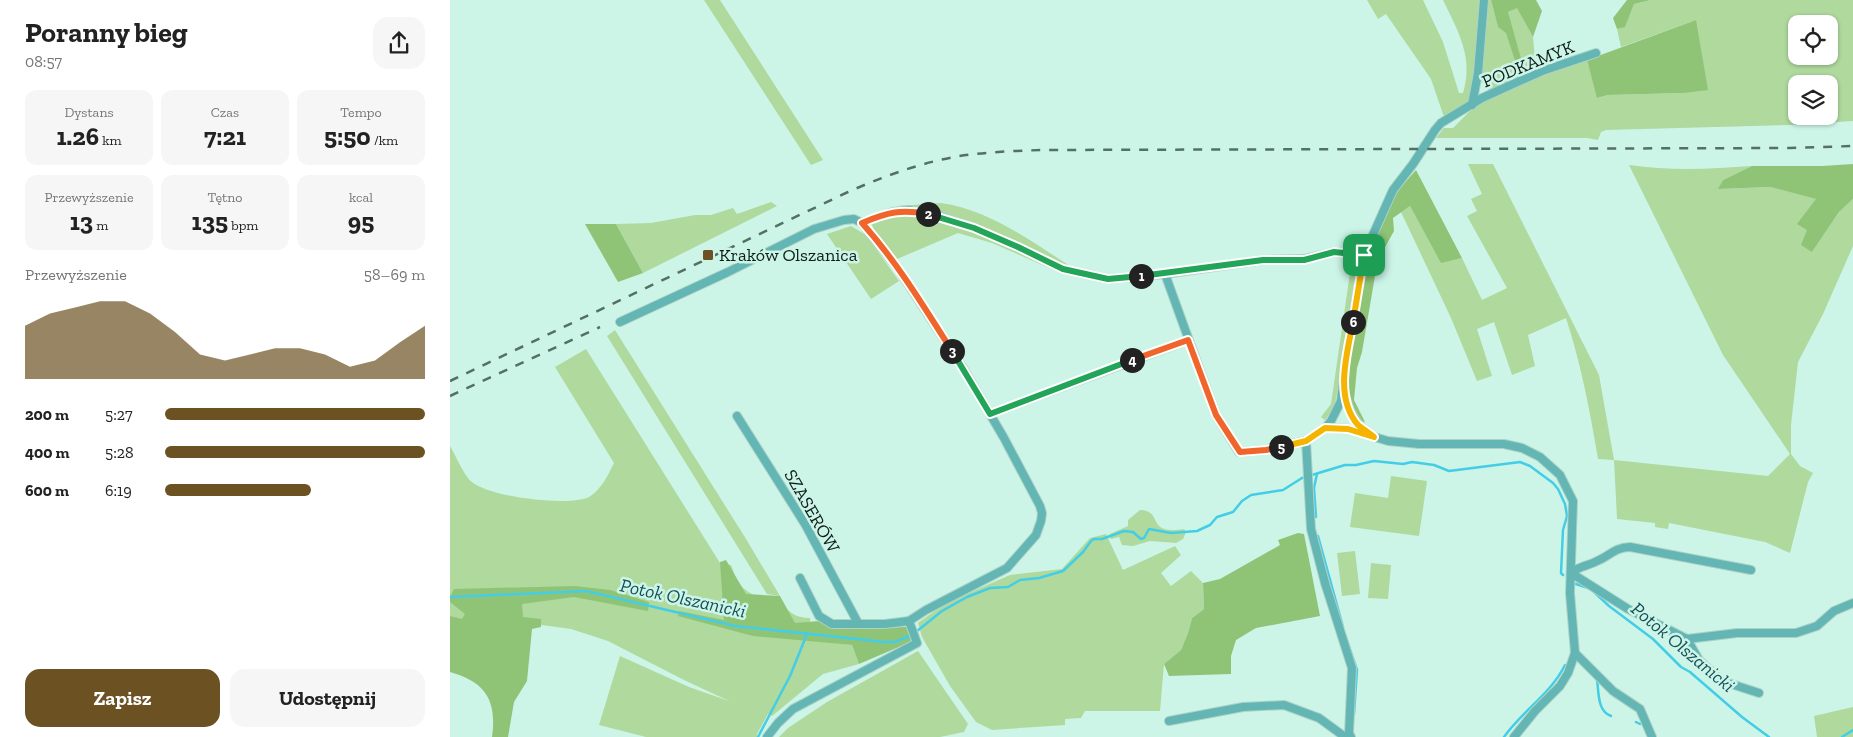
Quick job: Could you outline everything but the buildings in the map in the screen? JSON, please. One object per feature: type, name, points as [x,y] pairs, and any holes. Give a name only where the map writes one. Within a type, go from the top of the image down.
[{"type":"street","name":"PODKAMYK","points":[[1472,105],[1478,73],[1484,0]]},
{"type":"street","name":"PODKAMYK","points":[[1325,428],[1341,401],[1346,356],[1364,255],[1393,190],[1435,130],[1441,123],[1482,98],[1542,71],[1596,53]]},
{"type":"street","points":[[862,223],[893,212],[908,210],[939,216],[974,228],[1063,269],[1108,279],[1165,274],[1263,260],[1304,260],[1334,252],[1364,255]]},
{"type":"street","points":[[620,322],[832,222],[854,219],[862,223],[904,277],[990,414],[1036,496],[1042,513],[1040,526],[1036,535],[1007,568],[926,610],[909,621],[885,624],[832,624],[819,616],[800,578]]},
{"type":"street","points":[[1165,274],[1216,415],[1240,452],[1266,450],[1306,441],[1325,428],[1348,429],[1388,441],[1419,444],[1504,444],[1522,448],[1540,457],[1560,476],[1573,501],[1570,593],[1575,653],[1568,673],[1560,686],[1535,711],[1514,737]]},
{"type":"street","points":[[990,414],[1188,340]]},
{"type":"street","name":"PODKAMYK","points":[[1344,386],[1352,417],[1374,437]]},
{"type":"street","name":"SZASERÓW","points":[[737,416],[805,524],[858,623]]},
{"type":"street","points":[[1306,441],[1310,482],[1311,529],[1325,583],[1352,668],[1349,734],[1351,737]]},
{"type":"street","points":[[1571,573],[1577,568],[1597,562],[1620,547],[1630,547],[1751,570]]},
{"type":"street","points":[[1571,573],[1628,608],[1687,639],[1699,660],[1722,681],[1759,693]]},
{"type":"street","points":[[1687,639],[1737,633],[1796,633],[1816,626],[1834,611],[1853,603]]},
{"type":"street","points":[[767,737],[778,723],[793,710],[917,643],[909,621]]},
{"type":"street","points":[[1575,653],[1613,691],[1640,710],[1652,737]]},
{"type":"street","points":[[1169,722],[1243,707],[1284,705],[1319,718],[1345,737]]},
{"type":"green space","points":[[704,0],[720,0],[823,160],[811,165]]},
{"type":"green space","points":[[1367,0],[1423,0],[1443,42],[1459,93],[1463,93],[1467,68],[1463,45],[1443,0],[1479,0],[1479,54],[1472,94],[1467,106],[1457,109],[1444,117],[1431,79],[1386,14],[1378,19]]},
{"type":"green space","points":[[1486,0],[1491,0],[1498,27],[1506,32],[1517,66],[1508,12],[1517,7],[1533,37],[1536,71],[1489,91],[1481,81]]},
{"type":"green space","points":[[1491,0],[1536,0],[1542,11],[1533,37],[1517,8],[1508,12],[1523,66],[1517,67],[1506,33],[1498,27]]},
{"type":"green space","points":[[1627,0],[1651,0],[1634,4],[1625,27],[1617,29],[1613,18]]},
{"type":"green space","points":[[1651,0],[1853,0],[1853,121],[1838,122],[1838,75],[1788,75],[1788,125],[1791,125],[1606,130],[1601,132],[1598,140],[1587,138],[1436,138],[1444,128],[1453,128],[1483,98],[1546,73],[1587,60],[1598,98],[1608,95],[1683,93],[1696,20],[1621,47],[1617,29],[1625,26],[1634,4]]},
{"type":"green space","points":[[1696,20],[1708,90],[1683,93],[1608,95],[1597,98],[1587,60]]},
{"type":"green space","points":[[1468,164],[1493,164],[1599,375],[1614,460],[1598,459],[1585,388],[1566,318],[1528,335],[1535,366],[1512,375],[1494,322],[1477,329],[1492,376],[1477,381],[1451,318],[1401,212],[1410,206],[1441,262],[1462,258],[1482,300],[1507,288],[1467,216],[1477,211],[1471,199],[1482,194]]},
{"type":"green space","points":[[1853,164],[1853,199],[1839,212],[1812,252],[1801,245],[1807,230],[1797,224],[1816,199],[1770,187],[1718,189],[1723,180],[1752,166]]},
{"type":"green space","points":[[1629,165],[1690,169],[1752,166],[1723,180],[1719,189],[1770,187],[1817,199],[1807,230],[1812,252],[1839,212],[1853,199],[1853,246],[1823,314],[1798,362],[1791,425],[1791,454],[1800,466],[1813,473],[1808,482],[1790,553],[1765,542],[1669,523],[1668,529],[1655,527],[1655,523],[1617,519],[1614,460],[1768,476],[1790,454],[1723,355]]},
{"type":"green space","points":[[1416,170],[1462,258],[1441,263],[1410,206],[1393,218],[1394,231],[1379,258],[1362,352],[1357,368],[1354,400],[1365,422],[1360,421],[1348,400],[1350,356],[1367,256],[1386,210],[1400,188]]},
{"type":"green space","points":[[771,202],[777,206],[643,273],[616,224],[651,223],[695,215],[711,215],[733,208],[737,214]]},
{"type":"green space","points":[[941,203],[977,212],[1010,228],[1073,268],[1062,267],[993,232],[898,209],[898,206]]},
{"type":"green space","points":[[911,212],[971,228],[1065,271],[1063,274],[992,243],[958,233],[897,259],[874,230],[871,222],[899,213]]},
{"type":"green space","points":[[585,224],[616,224],[643,273],[618,282]]},
{"type":"green space","points":[[851,226],[866,235],[899,281],[871,299],[827,234]]},
{"type":"green space","points":[[1350,273],[1355,276],[1336,399],[1333,409],[1325,420],[1321,417],[1331,404]]},
{"type":"green space","points":[[615,330],[780,596],[767,594],[607,336]]},
{"type":"green space","points":[[586,349],[720,563],[731,565],[740,585],[750,593],[783,604],[797,616],[810,618],[811,630],[805,640],[852,645],[859,664],[823,674],[772,716],[768,714],[757,737],[646,737],[599,725],[620,656],[689,687],[729,701],[608,641],[571,629],[527,623],[462,619],[450,621],[450,446],[469,479],[481,487],[511,496],[548,501],[579,500],[589,497],[604,482],[614,463],[555,367]]},
{"type":"green space","points":[[1391,476],[1427,481],[1419,536],[1350,527],[1355,493],[1388,498]]},
{"type":"green space","points":[[1140,510],[1152,514],[1159,526],[1164,529],[1184,529],[1186,532],[1183,539],[1176,543],[1150,541],[1133,546],[1122,545],[1119,537],[1111,539],[1108,536],[1128,526],[1128,520]]},
{"type":"green space","points":[[1298,533],[1304,534],[1320,616],[1256,628],[1236,640],[1231,656],[1231,674],[1169,676],[1164,664],[1181,650],[1192,618],[1204,609],[1203,583],[1220,579],[1280,545],[1278,540]]},
{"type":"green space","points":[[1106,534],[1123,570],[1175,546],[1181,555],[1161,573],[1171,586],[1191,571],[1203,583],[1204,609],[1192,618],[1181,650],[1164,664],[1160,711],[1085,711],[1081,718],[1065,719],[1065,725],[992,730],[976,722],[950,686],[922,637],[918,623],[946,603],[1010,575],[1062,569],[1090,538]]},
{"type":"green space","points":[[1355,551],[1360,594],[1342,596],[1337,553]]},
{"type":"green space","points":[[726,560],[746,594],[780,596],[795,623],[819,621],[830,628],[907,627],[913,641],[859,664],[852,645],[753,636],[678,616],[679,611],[724,620],[720,562]]},
{"type":"green space","points":[[1371,563],[1391,565],[1388,599],[1368,598]]},
{"type":"green space","points":[[575,586],[610,590],[649,602],[648,611],[574,597],[522,604],[523,617],[541,619],[541,627],[532,629],[527,681],[514,702],[508,737],[492,737],[493,713],[486,695],[472,681],[450,672],[450,616],[462,619],[465,614],[450,602],[454,589]]},
{"type":"green space","points":[[918,651],[968,724],[964,732],[940,737],[779,737],[788,728],[827,702]]},
{"type":"green space","points":[[1853,707],[1853,737],[1817,737],[1814,716]]},
{"type":"waterway","name":"Potok Olszanicki","points":[[917,631],[942,611],[967,597],[990,588],[1008,587],[1020,580],[1039,578],[1063,571],[1094,539],[1102,539],[1124,531],[1133,532],[1141,539],[1144,538],[1149,529],[1171,533],[1197,531],[1210,525],[1217,517],[1233,512],[1242,501],[1251,495],[1283,490],[1302,478],[1345,465],[1356,465],[1374,461],[1403,464],[1412,462],[1434,465],[1449,471],[1520,462],[1530,466],[1553,483],[1565,504],[1567,516],[1563,530],[1561,573],[1563,575]]},
{"type":"waterway","points":[[1316,517],[1314,488],[1317,474]]},
{"type":"waterway","points":[[1318,536],[1343,627]]},
{"type":"waterway","name":"Potok Olszanicki","points":[[1576,584],[1588,588]]},
{"type":"waterway","name":"Potok Olszanicki","points":[[450,597],[586,591],[735,626],[885,642],[895,642],[910,636]]},
{"type":"waterway","name":"Potok Olszanicki","points":[[1593,591],[1609,606],[1653,639],[1681,667],[1690,672],[1742,717],[1769,737]]},
{"type":"waterway","points":[[758,737],[790,676],[807,634]]},
{"type":"waterway","points":[[1345,635],[1357,670],[1354,714]]},
{"type":"waterway","points":[[1504,737],[1511,727],[1552,685],[1565,665]]},
{"type":"waterway","points":[[1597,680],[1601,706],[1606,714],[1611,716]]},
{"type":"waterway","points":[[1636,722],[1640,724]]},
{"type":"waterway","name":"Potok Olszanicki","points":[[1842,737],[1853,730]]},
{"type":"railway","points":[[450,381],[848,192],[927,163],[954,157],[1042,150],[1790,148],[1853,146]]},
{"type":"railway","points":[[450,396],[600,327]]},
{"type":"place","name":"Kraków Olszanica","points":[[708,255]]},
{"type":"route","points":[[908,210],[939,216],[974,228],[1063,269],[1108,279],[1165,274],[1263,260],[1304,260],[1334,252],[1364,255],[1346,356],[1344,386],[1352,417],[1374,437],[1348,429],[1325,428],[1306,441],[1266,450],[1240,452],[1216,415],[1188,340],[990,414],[963,368],[899,270],[862,223],[893,212],[908,210]]}]
